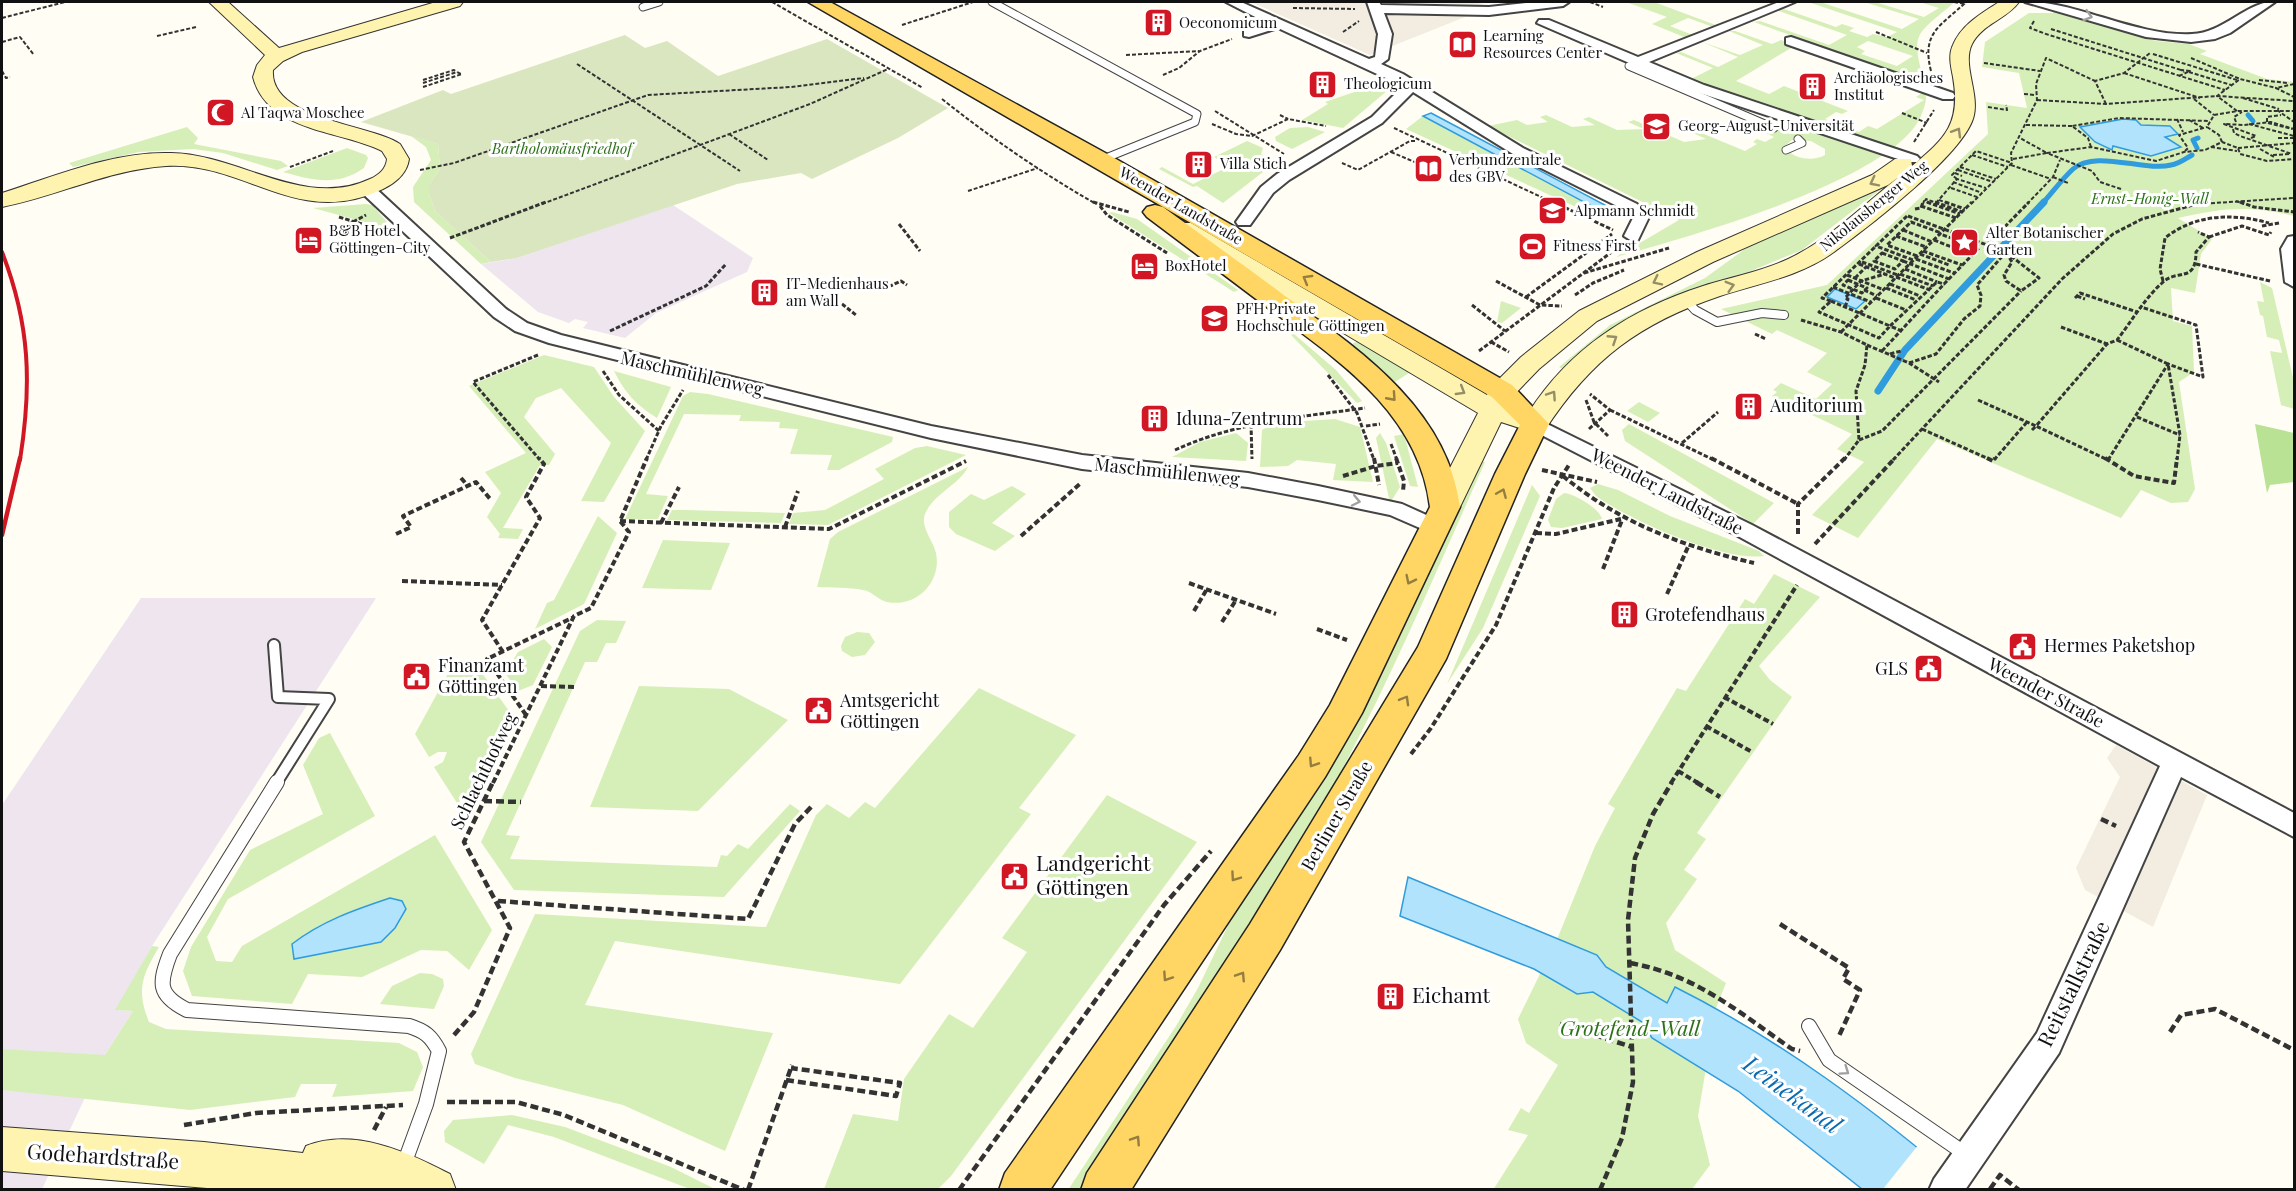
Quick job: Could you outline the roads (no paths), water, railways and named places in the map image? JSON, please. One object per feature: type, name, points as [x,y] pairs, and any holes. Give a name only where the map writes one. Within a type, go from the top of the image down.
[{"type":"main road","name":"Weender Landstraße","points":[[807,4],[1101,160],[1535,424]]},
{"type":"main road","name":"Weender Landstraße","points":[[807,4],[1159,214],[1350,356],[1391,395],[1425,442],[1442,481],[1441,517]]},
{"type":"main road","name":"Berliner Straße","points":[[1104,1190],[1265,937],[1434,650],[1535,424]]},
{"type":"main road","points":[[1022,1190],[1317,757],[1344,713],[1441,517]]},
{"type":"street","points":[[218,2],[277,56]]},
{"type":"street","points":[[2,200],[123,165],[170,159],[208,163],[300,194],[334,196],[367,189],[381,182],[395,170],[398,158],[395,151],[379,142],[324,126],[292,112],[267,89],[263,80],[266,65],[277,56],[454,2]]},
{"type":"street","points":[[1233,2],[1369,64],[1411,86],[1518,150],[1631,207],[1641,217],[1632,236]]},
{"type":"street","points":[[1369,64],[1381,59],[1385,34],[1374,5],[1489,11],[1563,2]]},
{"type":"street","points":[[1638,62],[1789,2]]},
{"type":"street","name":"Nikolausberger Weg","points":[[1496,400],[1530,363],[1571,329],[1609,304],[1705,257],[1880,180],[1905,157],[1938,134],[1944,122],[1941,60],[1937,43],[1978,9],[2001,2]]},
{"type":"street","name":"Nikolausberger Weg","points":[[1535,424],[1564,380],[1601,347],[1649,317],[1686,300],[1782,270],[1806,259],[1853,226],[1941,152],[1959,131],[1967,103],[1959,57],[1962,44],[1970,32],[2010,2]]},
{"type":"street","points":[[2031,2],[2155,34],[2194,38],[2223,31],[2269,2]]},
{"type":"street","points":[[1249,33],[1279,23]]},
{"type":"street","points":[[1544,23],[1731,99],[1905,157]]},
{"type":"street","points":[[1791,41],[1942,94]]},
{"type":"street","points":[[1244,222],[1267,190],[1377,120],[1411,86]]},
{"type":"street","name":"Maschmühlenweg","points":[[367,189],[500,313],[521,327],[562,341],[986,444],[1102,465],[1248,480],[1441,517]]},
{"type":"street","name":"Weender Landstraße","points":[[1159,214],[1496,400]]},
{"type":"street","points":[[2295,241],[2289,249],[2295,282]]},
{"type":"street","points":[[1441,517],[1496,400]]},
{"type":"street","name":"Weender Landstraße","points":[[1535,424],[1799,560]]},
{"type":"street","name":"Weender Straße","points":[[1799,560],[2295,826]]},
{"type":"street","name":"Reitstallstraße","points":[[1959,1172],[2048,1043],[2175,762]]},
{"type":"street","name":"Godehardstraße","points":[[2,1149],[204,1164],[401,1185]]},
{"type":"lane","points":[[643,7],[659,2]]},
{"type":"lane","points":[[992,2],[1197,114],[1195,122],[1101,160]]},
{"type":"lane","points":[[1638,62],[1629,66],[1774,128]]},
{"type":"lane","points":[[1786,150],[1802,143],[1798,139]]},
{"type":"lane","points":[[1686,300],[1695,310],[1717,322],[1762,313],[1784,315]]},
{"type":"lane","points":[[274,645],[278,697],[329,699],[171,954],[161,984],[164,996],[172,1004],[188,1010],[409,1026],[424,1031],[432,1038],[439,1052],[401,1185]]},
{"type":"lane","points":[[1809,1026],[1829,1059],[1959,1172]]},
{"type":"water","points":[[1431,113],[1618,212],[1610,216],[1423,116]]},
{"type":"water","points":[[2123,119],[2136,120],[2141,125],[2170,126],[2178,134],[2165,137],[2181,147],[2151,156],[2113,146],[2112,150],[2095,142],[2080,127]]},
{"type":"water","points":[[1835,289],[1865,301],[1856,309],[1827,297]]},
{"type":"water","name":"Leinekanal","points":[[1408,877],[1597,955],[1606,967],[1667,1003],[1675,987],[1714,1008],[1753,1030],[1827,1079],[1898,1132],[1967,1189],[1862,1189],[1738,1091],[1652,1038],[1642,1022],[1593,992],[1577,994],[1534,969],[1400,916]]},
{"type":"water","points":[[390,898],[402,901],[406,909],[395,928],[381,942],[294,959],[292,944],[303,936],[339,917]]},
{"type":"waterway","points":[[2248,115],[2253,121]]},
{"type":"waterway","points":[[2197,148],[2193,140],[2198,138]]},
{"type":"waterway","points":[[2042,204],[2069,173],[2082,163],[2107,161],[2160,166],[2177,164],[2192,155]]},
{"type":"waterway","points":[[1878,391],[1905,350],[2044,202]]},
{"type":"railway","points":[[2,252],[18,304],[26,354],[26,406],[20,460]]},
{"type":"railway","points":[[2,535],[20,458]]},
{"type":"place","name":"Oeconomicum","points":[[1158,23]]},
{"type":"place","name":"Learning Resources Center","points":[[1462,45]]},
{"type":"place","name":"Theologicum","points":[[1323,84]]},
{"type":"place","name":"Archäologisches Institut","points":[[1813,87]]},
{"type":"place","name":"Al Taqwa Moschee","points":[[220,113]]},
{"type":"place","name":"Georg-August-Universität","points":[[1657,126]]},
{"type":"place","name":"Villa Stich","points":[[1199,164]]},
{"type":"place","name":"Verbundzentrale des GBV","points":[[1428,169]]},
{"type":"place","name":"Alpmann Schmidt","points":[[1553,211]]},
{"type":"place","name":"B&B Hotel Göttingen-City","points":[[308,240]]},
{"type":"place","name":"Alter Botanischer Garten","points":[[1965,242]]},
{"type":"place","name":"Fitness First","points":[[1532,246]]},
{"type":"place","name":"BoxHotel","points":[[1144,266]]},
{"type":"place","name":"IT-Medienhaus am Wall","points":[[765,293]]},
{"type":"place","name":"PFH Private Hochschule Göttingen","points":[[1215,318]]},
{"type":"place","name":"Auditorium","points":[[1749,406]]},
{"type":"place","name":"Iduna-Zentrum","points":[[1155,419]]},
{"type":"place","name":"Grotefendhaus","points":[[1624,615]]},
{"type":"place","name":"Hermes Paketshop","points":[[2023,646]]},
{"type":"place","name":"GLS","points":[[1929,669]]},
{"type":"place","name":"Finanzamt Göttingen","points":[[417,676]]},
{"type":"place","name":"Amtsgericht Göttingen","points":[[819,711]]},
{"type":"place","name":"Landgericht Göttingen","points":[[1015,876]]},
{"type":"place","name":"Eichamt","points":[[1391,996]]},
{"type":"park label","name":"Bartholomäusfriedhof","points":[[562,149]]},
{"type":"park label","name":"Ernst-Honig-Wall","points":[[2150,199]]},
{"type":"park label","name":"Grotefend-Wall","points":[[1630,1029]]}]
